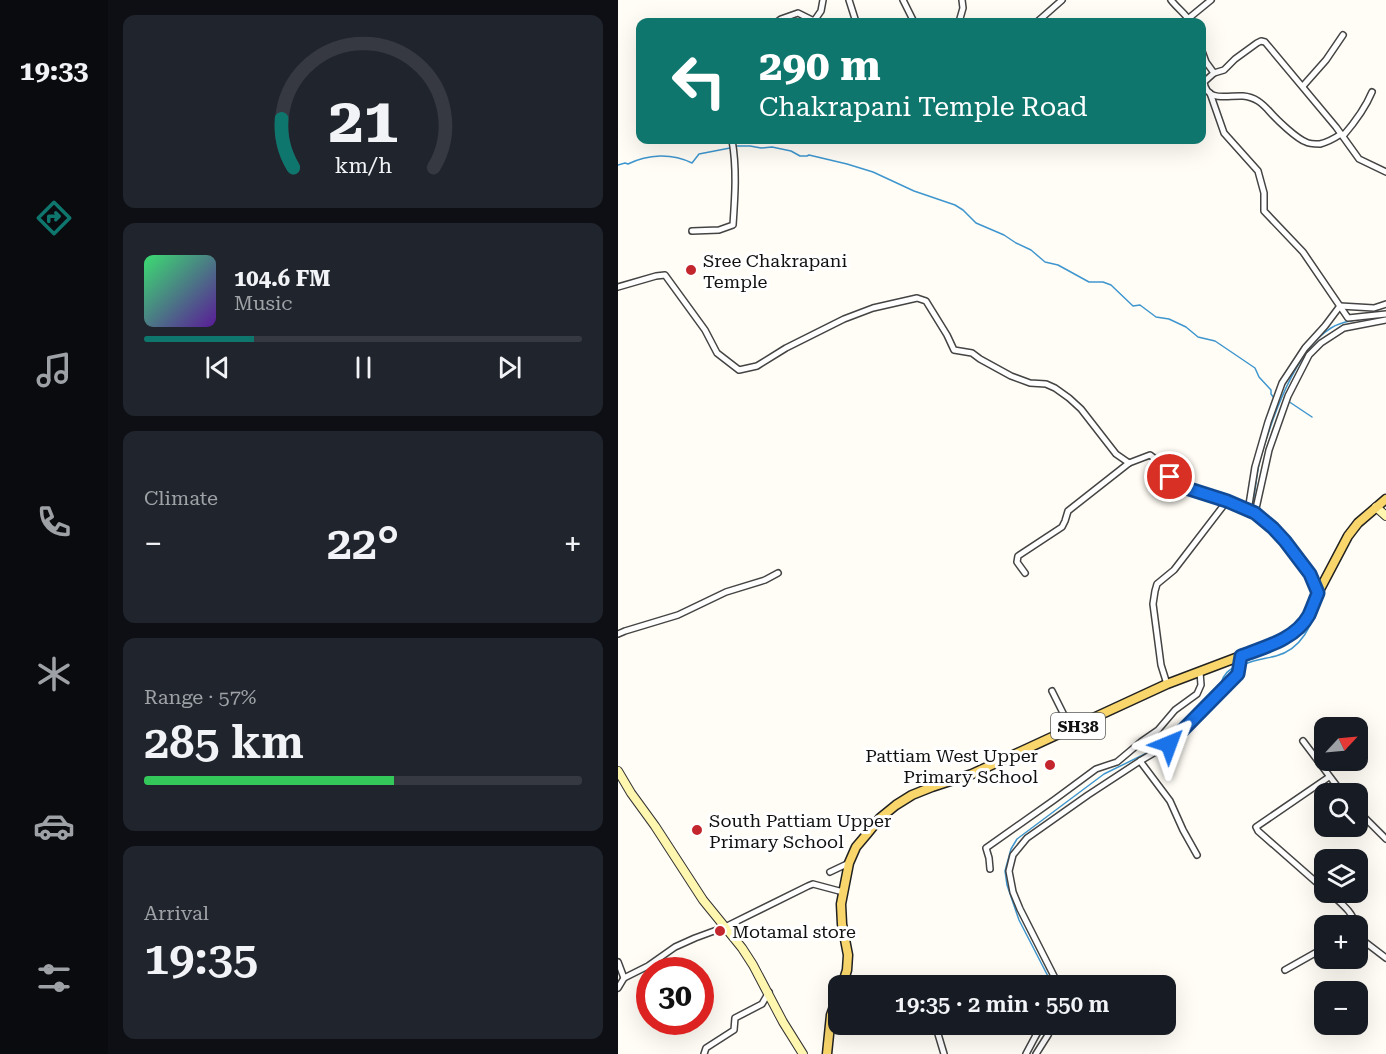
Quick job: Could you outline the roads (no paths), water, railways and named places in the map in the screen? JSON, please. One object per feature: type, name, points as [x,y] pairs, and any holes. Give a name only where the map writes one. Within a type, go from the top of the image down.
[{"type":"main road","name":"SH38","points":[[845,975],[848,955],[841,904],[849,863],[855,847],[880,818],[912,795],[972,774],[1167,684],[1286,637],[1298,629],[1308,616],[1348,536],[1358,523],[1386,500]]},
{"type":"main road","points":[[1376,507],[1386,516]]},
{"type":"main road","points":[[618,771],[703,900],[753,965],[803,1054]]},
{"type":"main road","points":[[827,1054],[829,1035]]},
{"type":"street","points":[[816,18],[821,11],[823,0]]},
{"type":"street","points":[[849,0],[855,18]]},
{"type":"street","points":[[903,0],[912,18]]},
{"type":"street","points":[[960,18],[963,8],[962,0]]},
{"type":"street","points":[[1042,18],[1062,0]]},
{"type":"street","points":[[1171,0],[1188,18]]},
{"type":"street","points":[[1192,18],[1210,0]]},
{"type":"street","points":[[784,18],[798,13],[808,18]]},
{"type":"street","points":[[1303,86],[1326,60],[1343,35]]},
{"type":"street","points":[[1206,80],[1215,73],[1224,70],[1257,43],[1265,42],[1303,86],[1359,159],[1385,169]]},
{"type":"street","points":[[1206,62],[1215,73]]},
{"type":"street","points":[[1206,89],[1220,97],[1243,96],[1258,100],[1288,129],[1306,142],[1319,144],[1342,135],[1355,122],[1372,92]]},
{"type":"street","points":[[1210,93],[1224,133],[1258,171],[1264,193],[1264,210],[1304,252],[1348,318],[1386,314]]},
{"type":"street","points":[[692,231],[719,230],[733,225],[736,188],[733,144]]},
{"type":"street","points":[[618,285],[665,275],[705,330],[717,353],[739,370],[757,366],[786,348],[873,308],[917,298],[926,301],[954,350],[972,353],[1011,376],[1055,388],[1081,410],[1116,454],[1129,464]]},
{"type":"street","points":[[1340,306],[1374,308],[1386,304]]},
{"type":"street","points":[[1248,511],[1255,467],[1282,383],[1305,348],[1340,306]]},
{"type":"street","points":[[1255,513],[1269,450],[1288,396],[1309,355],[1321,343],[1344,328],[1386,320]]},
{"type":"street","points":[[1025,573],[1017,562],[1018,556],[1062,527],[1068,511],[1129,464],[1150,455],[1180,486],[1227,501],[1255,513],[1285,541],[1310,574],[1318,593]]},
{"type":"street","points":[[1167,684],[1161,665],[1153,604],[1157,584],[1174,570],[1227,501]]},
{"type":"street","points":[[618,634],[678,615],[726,592],[765,580],[778,573]]},
{"type":"street","points":[[1053,975],[1013,892],[1009,871],[1013,855],[1027,838],[1088,795],[1169,744],[1238,674],[1241,656]]},
{"type":"street","points":[[990,869],[986,848],[1096,769],[1117,762],[1158,730],[1175,710],[1197,694],[1201,685],[1200,672]]},
{"type":"street","points":[[1052,691],[1071,729]]},
{"type":"street","points":[[1303,741],[1334,783]]},
{"type":"street","points":[[1140,761],[1170,801],[1197,855]]},
{"type":"street","points":[[1314,880],[1256,827],[1329,777]]},
{"type":"street","points":[[1368,821],[1386,839]]},
{"type":"street","points":[[830,872],[849,863]]},
{"type":"street","points":[[618,988],[624,978],[648,966],[675,947],[725,927],[808,886],[813,884],[843,892]]},
{"type":"street","points":[[1341,903],[1351,915]]},
{"type":"street","points":[[1368,944],[1386,958]]},
{"type":"street","points":[[1285,970],[1314,954]]},
{"type":"street","points":[[618,962],[624,978]]},
{"type":"street","points":[[704,1054],[706,1048],[734,1030],[735,1018],[762,1004],[769,992]]},
{"type":"street","points":[[938,1035],[944,1054]]},
{"type":"street","points":[[1026,1054],[1036,1035]]},
{"type":"street","points":[[1036,1054],[1048,1035]]},
{"type":"waterway","points":[[736,146],[772,147],[791,151],[800,156],[809,155],[847,164],[955,205],[976,223],[1031,250],[1045,262],[1058,265],[1089,282],[1103,282],[1111,285],[1133,306],[1140,305],[1156,317],[1169,319],[1186,327],[1198,337],[1215,341],[1255,368],[1274,398]]},
{"type":"waterway","points":[[618,165],[660,156],[692,163],[699,154],[730,148]]},
{"type":"waterway","points":[[1252,510],[1259,466],[1271,426],[1286,388],[1306,352],[1318,338],[1337,325],[1385,317]]},
{"type":"waterway","points":[[1288,401],[1312,417]]},
{"type":"waterway","points":[[1253,516],[1287,548]]},
{"type":"waterway","points":[[1290,552],[1309,580]]},
{"type":"waterway","points":[[1243,665],[1285,653],[1293,648],[1309,627],[1318,602]]},
{"type":"waterway","points":[[1047,975],[1019,920],[1007,885],[1005,871],[1011,849],[1017,839],[1104,774],[1151,751],[1221,683],[1231,669],[1237,666]]},
{"type":"waterway","points":[[1029,1054],[1040,1035]]},
{"type":"place","name":"Sree Chakrapani Temple","points":[[691,270]]},
{"type":"place","name":"Pattiam West Upper Primary School","points":[[1050,765]]},
{"type":"place","name":"South Pattiam Upper Primary School","points":[[697,830]]},
{"type":"place","name":"Motamal store","points":[[720,931]]}]
